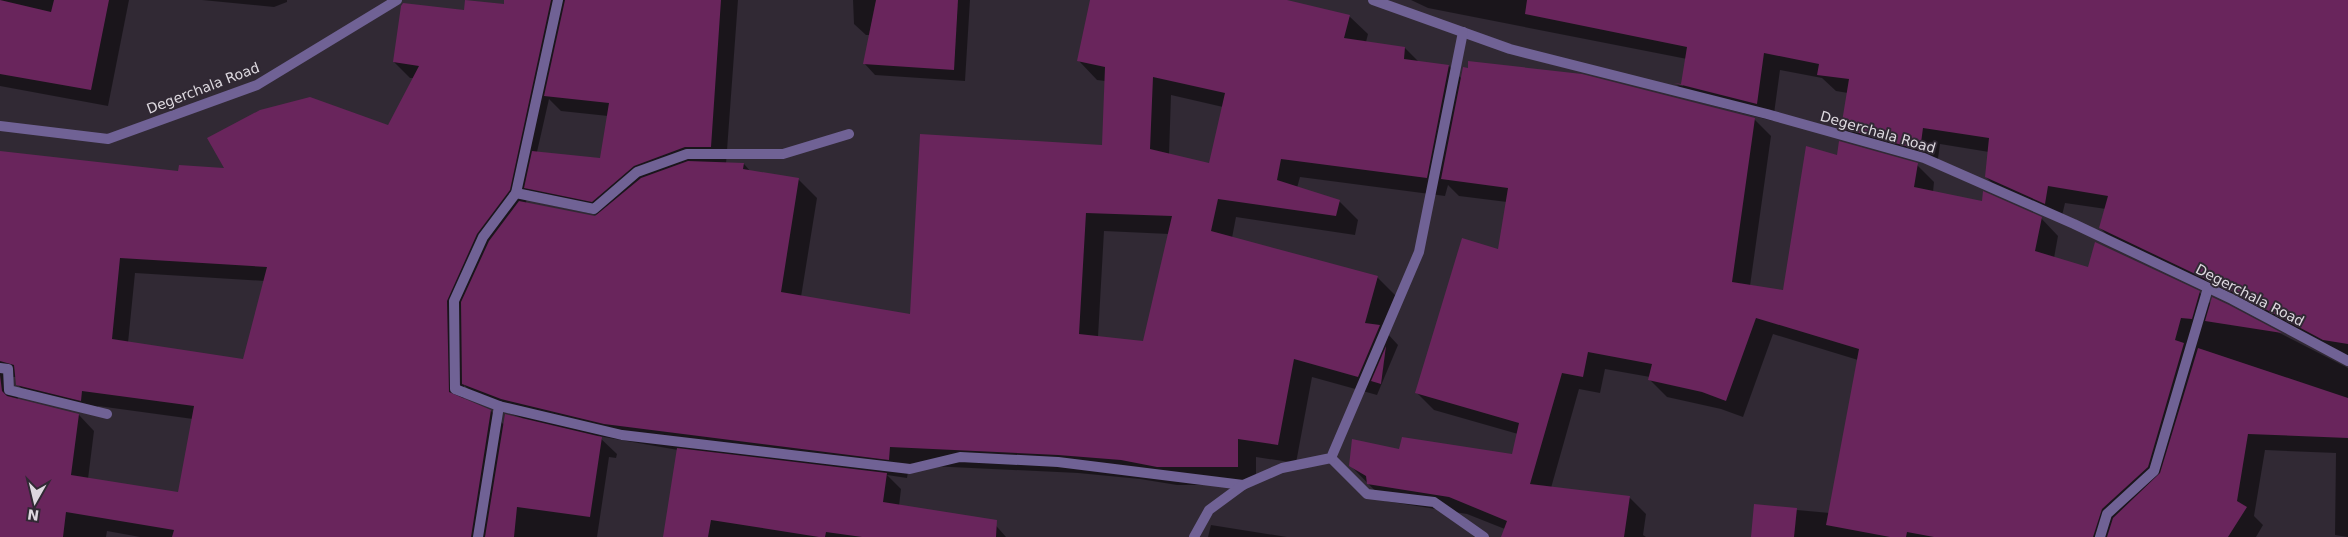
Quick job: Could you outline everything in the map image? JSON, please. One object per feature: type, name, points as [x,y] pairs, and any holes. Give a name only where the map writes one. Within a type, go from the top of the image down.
[{"type":"street","name":"Degerchala Road","points":[[0,126],[108,139],[257,85],[397,0]]},
{"type":"street","points":[[558,0],[516,193],[483,237],[454,301],[455,389],[499,406],[622,435],[910,469],[960,457],[1058,462],[1243,485]]},
{"type":"street","name":"Degerchala Road","points":[[1373,0],[1510,49],[1767,114],[1924,158],[2074,224],[2208,288],[2348,361]]},
{"type":"street","points":[[1331,458],[1419,252],[1463,32]]},
{"type":"street","points":[[516,193],[594,209],[637,172],[687,154],[783,154],[849,134]]},
{"type":"street","points":[[2100,537],[2107,514],[2154,471],[2208,288]]},
{"type":"street","points":[[0,368],[8,369],[9,390],[107,414]]},
{"type":"street","points":[[478,537],[499,406]]},
{"type":"street","points":[[1194,537],[1209,510],[1243,485],[1282,468],[1331,458]]},
{"type":"street","points":[[1331,458],[1367,494],[1434,502],[1484,537]]},
{"type":"building","points":[[0,0],[51,12],[54,0],[109,0],[91,90],[0,74]]},
{"type":"building","points":[[465,0],[504,4],[504,0],[551,0],[510,190],[477,234],[447,301],[449,392],[491,410],[471,537],[172,537],[174,530],[66,512],[63,537],[0,537],[0,375],[2,391],[7,396],[79,414],[71,475],[178,492],[194,406],[82,391],[81,401],[16,385],[14,365],[0,361],[0,151],[178,171],[179,165],[224,168],[207,138],[260,110],[310,97],[388,125],[419,66],[393,62],[401,6],[403,3],[464,10]],"holes":[[[120,258],[267,267],[243,359],[112,339]]]},
{"type":"building","points":[[565,0],[721,0],[711,147],[685,147],[634,166],[592,202],[524,188],[532,151],[600,158],[609,103],[544,96]]},
{"type":"building","points":[[876,0],[958,0],[954,70],[863,64]]},
{"type":"building","points":[[1090,0],[1287,0],[1350,15],[1344,38],[1405,47],[1404,59],[1449,65],[1427,178],[1281,159],[1277,180],[1340,200],[1336,216],[1218,199],[1211,231],[1378,276],[1365,323],[1380,325],[1358,377],[1294,359],[1278,445],[1238,439],[1238,467],[1157,467],[1121,460],[1058,455],[890,447],[889,460],[604,424],[501,399],[462,384],[461,302],[489,241],[519,201],[595,216],[641,178],[688,161],[744,163],[743,169],[799,178],[781,292],[910,314],[920,134],[1102,145],[1105,67],[1077,61]],"holes":[[[1153,77],[1225,93],[1209,163],[1150,149]],[[1086,213],[1172,216],[1143,341],[1079,334]]]},
{"type":"building","points":[[1527,0],[2348,0],[2348,344],[2323,340],[2235,293],[2099,228],[2108,196],[2048,186],[2045,204],[1985,177],[1989,138],[1923,128],[1920,150],[1841,128],[1849,79],[1817,75],[1819,64],[1764,53],[1757,104],[1674,83],[1681,84],[1687,47],[1525,14]]},
{"type":"building","points":[[1468,61],[1582,74],[1755,118],[1732,282],[1783,290],[1806,146],[1837,155],[1839,141],[1918,163],[1914,187],[1982,201],[1983,191],[2042,217],[2035,251],[2088,267],[2095,242],[2200,291],[2192,319],[2181,318],[2175,340],[2184,343],[2148,467],[2102,509],[2093,537],[1934,537],[1907,532],[1906,537],[1890,537],[1826,525],[1859,349],[1756,318],[1726,401],[1702,392],[1648,380],[1652,364],[1588,352],[1583,377],[1562,373],[1530,484],[1630,496],[1624,537],[1501,537],[1507,521],[1449,497],[1367,484],[1366,476],[1349,466],[1352,439],[1399,449],[1402,437],[1512,454],[1519,423],[1415,393],[1462,238],[1498,249],[1508,188],[1441,179],[1463,67],[1468,68]]},
{"type":"building","points":[[2212,297],[2229,305],[2282,333],[2205,321]]},
{"type":"building","points":[[1386,346],[1381,384],[1371,381]]},
{"type":"building","points":[[2198,348],[2348,398],[2348,438],[2248,434],[2237,501],[2247,507],[2228,537],[2107,537],[2113,518],[2160,473]]},
{"type":"building","points":[[505,414],[602,437],[590,517],[517,507],[514,537],[485,537]]},
{"type":"building","points":[[677,448],[887,473],[883,502],[997,520],[996,537],[862,537],[826,532],[825,537],[819,537],[711,520],[708,537],[663,537]]},
{"type":"building","points":[[1754,504],[1797,508],[1794,537],[1751,537]]}]
